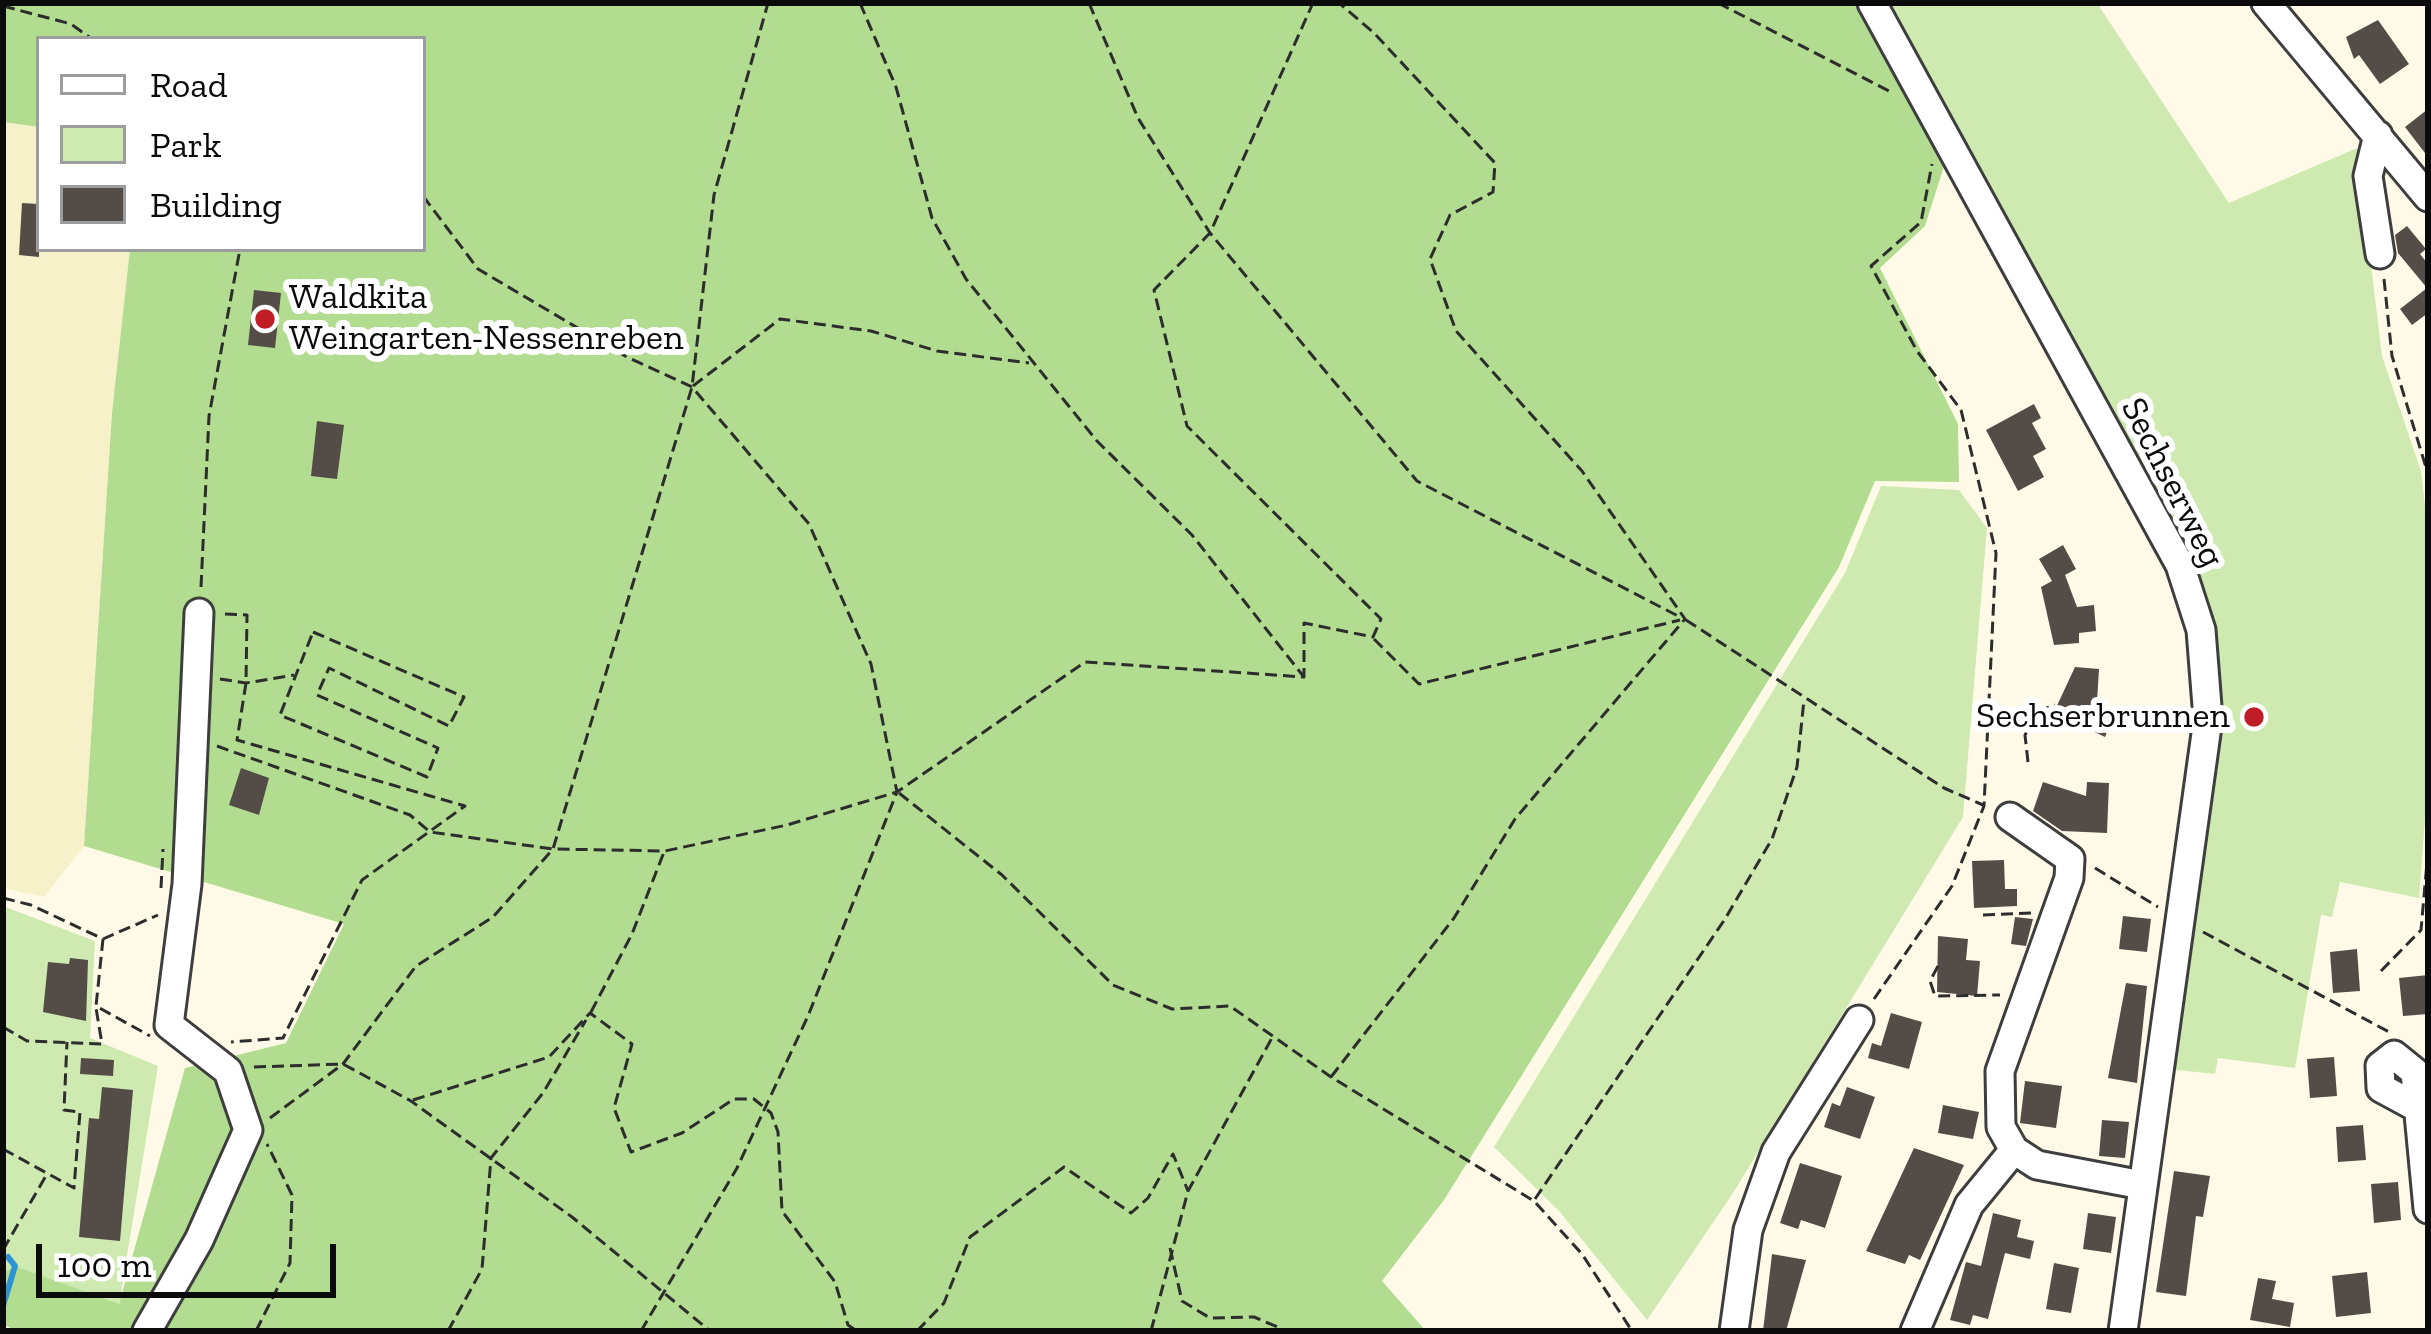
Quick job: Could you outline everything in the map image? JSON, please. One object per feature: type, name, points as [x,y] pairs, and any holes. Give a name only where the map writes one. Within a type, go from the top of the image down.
[{"type":"street","name":"Sechserweg","points":[[1872,3],[2180,565],[2201,630],[2208,719],[2123,1331]]},
{"type":"street","points":[[2275,7],[2428,197]]},
{"type":"street","points":[[2378,135],[2368,176],[2380,254]]},
{"type":"street","points":[[147,1331],[200,1240],[248,1130],[228,1071],[169,1025],[187,884],[200,613]]},
{"type":"street","points":[[1997,812],[2070,859],[2057,917],[2000,1071],[2001,1126],[2014,1150],[2037,1165],[2142,1185]]},
{"type":"street","points":[[1734,1331],[1748,1230],[1776,1152],[1858,1020]]},
{"type":"street","points":[[2418,1108],[2428,1209]]},
{"type":"street","points":[[1915,1331],[1969,1205],[2014,1150]]},
{"type":"path","points":[[259,1126],[343,1064],[416,966],[493,917],[553,849],[692,387],[714,194],[768,3]]},
{"type":"path","points":[[860,3],[896,87],[932,218],[966,279],[1097,441],[1192,535],[1304,677]]},
{"type":"path","points":[[1088,3],[1138,118],[1210,233],[1418,481],[1685,619],[1944,788],[1997,812]]},
{"type":"path","points":[[1313,3],[1210,233],[1154,290],[1187,427],[1381,619],[1372,638]]},
{"type":"path","points":[[1339,3],[1374,33],[1495,164],[1493,192],[1450,215],[1430,259],[1456,331],[1582,471],[1685,619]]},
{"type":"path","points":[[1718,3],[1900,97]]},
{"type":"path","points":[[3,5],[71,24],[88,36]]},
{"type":"path","points":[[1858,1020],[1952,886],[1997,812],[1996,553],[1961,410],[1917,351],[1871,266],[1921,222],[1939,128]]},
{"type":"path","points":[[426,200],[478,269],[625,356],[692,387],[809,524],[871,664],[897,792],[808,1016],[737,1168],[641,1331]]},
{"type":"path","points":[[96,1006],[141,1034],[195,1045],[283,1038],[362,880],[465,806],[237,740],[246,682],[247,615],[200,613],[209,416],[238,252]]},
{"type":"path","points":[[2380,254],[2392,356],[2428,474]]},
{"type":"path","points":[[692,387],[780,320],[871,331],[937,351],[1033,363]]},
{"type":"path","points":[[1304,677],[1304,623],[1372,638],[1419,684],[1685,619]]},
{"type":"path","points":[[1331,1077],[1454,918],[1514,819],[1685,619]]},
{"type":"path","points":[[313,632],[464,697],[449,727],[328,668],[317,695],[438,748],[427,777],[280,715],[296,675],[313,632]]},
{"type":"path","points":[[191,735],[279,772],[410,815],[430,832],[553,849],[665,850],[787,825],[897,792],[1085,662],[1304,677]]},
{"type":"path","points":[[194,675],[246,682],[296,675]]},
{"type":"path","points":[[1534,1201],[1725,920],[1772,838],[1797,767],[1804,700]]},
{"type":"path","points":[[2028,762],[2025,735],[2038,711],[2055,705]]},
{"type":"path","points":[[897,792],[1002,875],[1113,985],[1172,1009],[1230,1006],[1331,1077],[1534,1201],[1603,1282],[1632,1331]]},
{"type":"path","points":[[160,892],[163,848]]},
{"type":"path","points":[[448,1331],[482,1269],[491,1158],[543,1094],[590,1013],[632,934],[665,850]]},
{"type":"path","points":[[2381,971],[2421,930],[2428,851]]},
{"type":"path","points":[[2096,868],[2164,912]]},
{"type":"path","points":[[3,898],[31,905],[103,939],[159,914]]},
{"type":"path","points":[[1984,915],[2057,917]]},
{"type":"path","points":[[2193,927],[2387,1031]]},
{"type":"path","points":[[3,1028],[26,1041],[103,1044],[96,1006],[103,939]]},
{"type":"path","points":[[1938,966],[1930,981],[1935,996],[1999,995],[2025,1002]]},
{"type":"path","points":[[590,1013],[632,1044],[614,1108],[631,1152],[682,1133],[734,1099],[754,1099],[765,1108],[778,1132],[782,1211],[835,1282],[848,1325],[857,1331]]},
{"type":"path","points":[[411,1101],[549,1057],[590,1013]]},
{"type":"path","points":[[1151,1331],[1169,1246],[1188,1191],[1274,1034]]},
{"type":"path","points":[[3,1149],[74,1188],[80,1112],[64,1110],[67,1042]]},
{"type":"path","points":[[228,1071],[242,1065],[272,1070],[343,1064],[411,1101],[491,1158],[710,1331]]},
{"type":"path","points":[[256,1331],[290,1263],[292,1195],[267,1144]]},
{"type":"path","points":[[917,1331],[944,1303],[970,1238],[1064,1167],[1131,1213],[1148,1198],[1173,1154],[1188,1191]]},
{"type":"path","points":[[3,1250],[47,1173]]},
{"type":"path","points":[[1169,1246],[1182,1301],[1210,1318],[1253,1317],[1288,1331]]},
{"type":"shaded area","points":[[3,122],[36,127],[36,252],[130,252],[112,413],[84,846],[44,897],[3,888]]},
{"type":"green space","points":[[3,3],[1861,3],[1947,157],[1925,226],[1880,268],[1958,424],[1959,482],[1875,481],[1839,567],[1444,1200],[1382,1281],[1426,1331],[16,1331],[3,1324],[3,1273],[15,1266],[119,1304],[185,1068],[286,1043],[344,924],[84,846],[112,413],[130,252],[426,252],[426,36],[36,36],[36,127],[3,122]]},
{"type":"green space","points":[[1872,3],[2097,3],[2229,203],[2357,148],[2382,356],[2421,471],[2428,531],[2428,781],[2419,898],[2340,882],[2332,917],[2321,915],[2295,1068],[2218,1058],[2215,1074],[2158,1068],[2208,719],[2201,630]]},
{"type":"green space","points":[[1881,486],[1959,490],[1987,528],[1963,817],[1733,1193],[1647,1320],[1559,1211],[1494,1147],[1845,573]]},
{"type":"green space","points":[[3,906],[95,941],[90,1038],[158,1066],[119,1305],[15,1266],[3,1273]]},
{"type":"building","points":[[2378,20],[2409,64],[2380,84],[2359,55],[2354,59],[2346,37]]},
{"type":"building","points":[[2428,109],[2428,157],[2405,127]]},
{"type":"building","points":[[22,203],[36,204],[39,257],[19,255]]},
{"type":"building","points":[[2407,226],[2426,249],[2420,254],[2428,264],[2428,313],[2412,325],[2400,309],[2427,288],[2398,253],[2395,235]]},
{"type":"building","name":"Waldkita Weingarten-Nessenreben","points":[[254,290],[281,293],[275,348],[248,345]]},
{"type":"building","points":[[2034,404],[2041,418],[2032,423],[2046,449],[2033,456],[2044,477],[2018,491],[1986,430]]},
{"type":"building","name":"Waldkita Weingarten-Nessenreben","points":[[317,421],[344,425],[337,479],[311,476]]},
{"type":"building","points":[[2063,545],[2076,569],[2065,575],[2077,607],[2094,605],[2096,631],[2079,633],[2079,643],[2054,645],[2041,587],[2052,581],[2039,559]]},
{"type":"building","points":[[2075,667],[2099,669],[2097,702],[2116,711],[2105,737],[2054,712]]},
{"type":"building","points":[[241,768],[269,778],[259,815],[229,805]]},
{"type":"building","points":[[2043,782],[2086,796],[2087,782],[2109,783],[2107,833],[2062,831],[2033,811]]},
{"type":"building","points":[[2004,860],[2005,889],[2017,889],[2017,906],[1974,908],[1972,861]]},
{"type":"building","points":[[2123,916],[2151,919],[2147,952],[2119,949]]},
{"type":"building","points":[[2015,917],[2033,919],[2026,946],[2011,944]]},
{"type":"building","points":[[1938,936],[1968,939],[1966,960],[1980,961],[1977,996],[1937,992]]},
{"type":"building","points":[[2357,949],[2360,991],[2333,993],[2330,952]]},
{"type":"building","points":[[70,958],[88,960],[86,1021],[43,1012],[48,962],[69,964]]},
{"type":"building","points":[[2428,975],[2428,1014],[2403,1016],[2399,978]]},
{"type":"building","points":[[2126,983],[2147,986],[2137,1083],[2108,1078]]},
{"type":"building","points":[[1891,1013],[1922,1022],[1909,1069],[1868,1058],[1872,1043],[1881,1046]]},
{"type":"building","points":[[2334,1057],[2337,1096],[2310,1098],[2307,1059]]},
{"type":"building","points":[[81,1058],[114,1060],[113,1076],[80,1074]]},
{"type":"building","points":[[2025,1081],[2062,1086],[2056,1128],[2020,1123]]},
{"type":"building","points":[[102,1087],[133,1090],[120,1241],[79,1237],[89,1118],[99,1119]]},
{"type":"building","points":[[1847,1087],[1875,1097],[1860,1139],[1824,1127],[1832,1103],[1840,1106]]},
{"type":"building","points":[[1943,1105],[1979,1112],[1973,1139],[1938,1133]]},
{"type":"building","points":[[2102,1120],[2129,1122],[2125,1158],[2099,1156]]},
{"type":"building","points":[[2363,1125],[2366,1160],[2338,1162],[2336,1127]]},
{"type":"building","points":[[1914,1148],[1964,1165],[1920,1260],[1909,1255],[1905,1264],[1866,1251]]},
{"type":"building","points":[[1800,1163],[1842,1176],[1825,1228],[1801,1220],[1798,1229],[1780,1223]]},
{"type":"building","points":[[2174,1171],[2210,1176],[2203,1217],[2196,1216],[2186,1296],[2156,1292]]},
{"type":"building","points":[[2398,1182],[2401,1220],[2374,1223],[2371,1184]]},
{"type":"building","points":[[1993,1213],[2021,1220],[2017,1237],[2034,1241],[2030,1259],[2005,1253],[1988,1319],[1973,1315],[1970,1325],[1950,1320],[1966,1262],[1981,1266]]},
{"type":"building","points":[[2088,1213],[2116,1217],[2111,1253],[2083,1249]]},
{"type":"building","points":[[1772,1254],[1806,1260],[1786,1331],[1763,1331]]},
{"type":"building","points":[[2054,1263],[2079,1268],[2071,1313],[2046,1309]]},
{"type":"building","points":[[2367,1272],[2371,1313],[2336,1317],[2332,1276]]},
{"type":"building","points":[[2258,1278],[2276,1281],[2272,1299],[2294,1303],[2290,1327],[2250,1320]]},
{"type":"waterway","points":[[3,1306],[15,1266],[8,1257]]},
{"type":"place","name":"Waldkita Weingarten-Nessenreben","points":[[265,319]]},
{"type":"place","name":"Sechserbrunnen","points":[[2254,717]]}]
